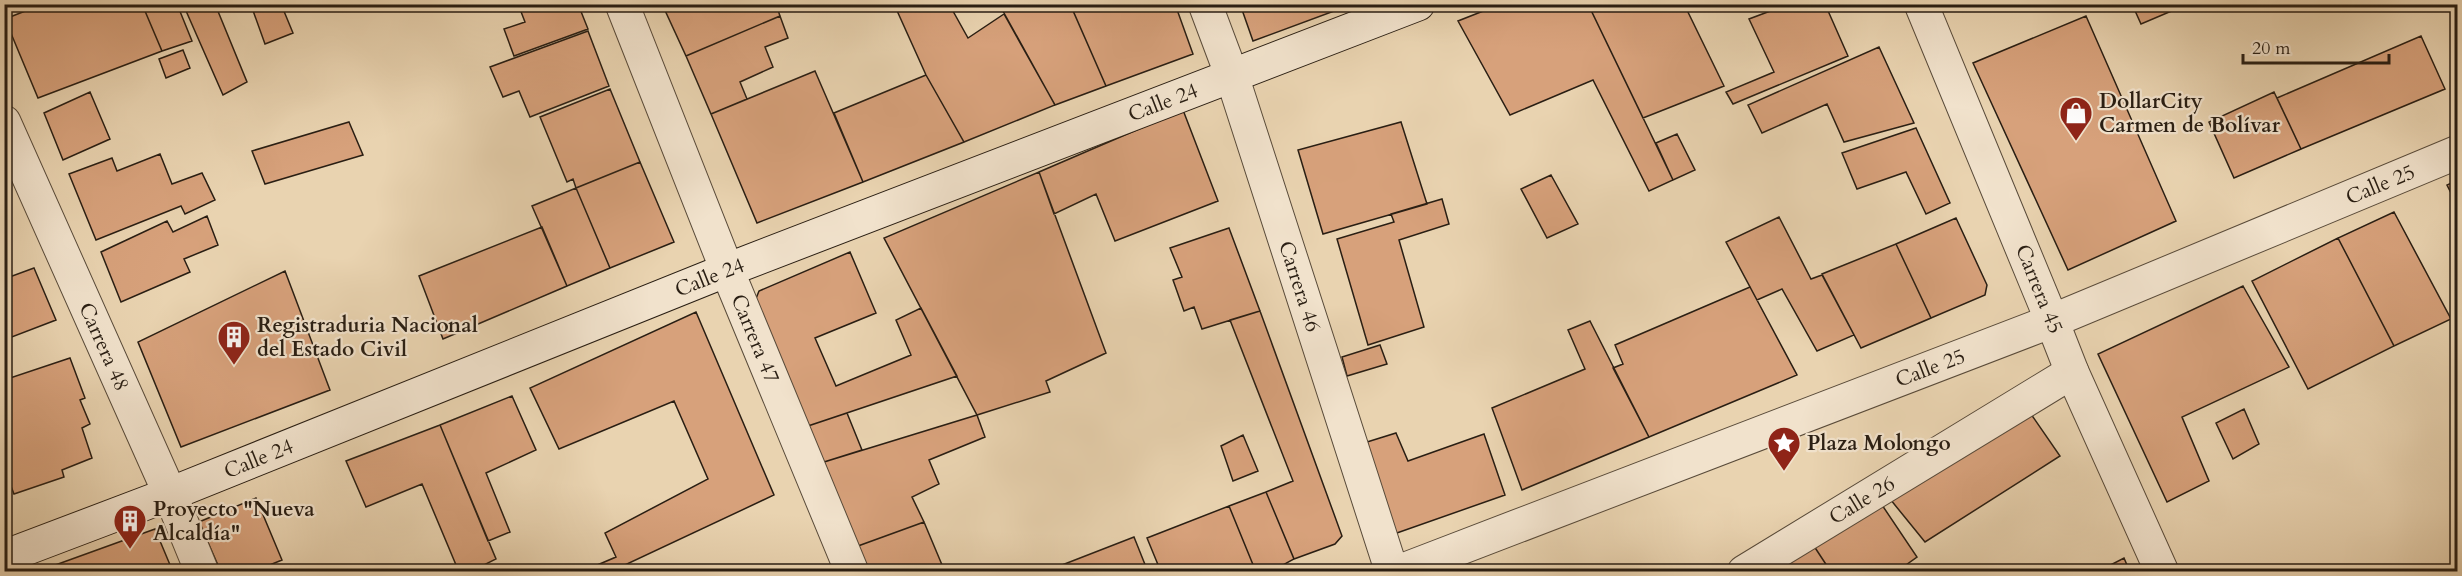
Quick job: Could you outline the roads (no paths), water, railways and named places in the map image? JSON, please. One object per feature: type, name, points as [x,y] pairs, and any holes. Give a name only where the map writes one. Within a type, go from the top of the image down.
[{"type":"street","name":"Carrera 47","points":[[622,4],[727,270],[852,572]]},
{"type":"street","name":"Carrera 46","points":[[1205,4],[1232,76],[1392,572]]},
{"type":"street","name":"Calle 24","points":[[4,557],[170,494],[727,270],[1418,4]]},
{"type":"street","name":"Carrera 45","points":[[1921,4],[2072,372],[2162,572]]},
{"type":"street","name":"Carrera 48","points":[[4,122],[170,494],[202,572]]},
{"type":"street","name":"Calle 25","points":[[1398,572],[2052,321],[2457,152]]},
{"type":"street","name":"Calle 26","points":[[1744,572],[2072,372]]},
{"type":"place","name":"DollarCity Carmen de Bolívar","points":[[2076,142]]},
{"type":"place","name":"Registraduria Nacional del Estado Civil","points":[[234,366]]},
{"type":"place","name":"Plaza Molongo","points":[[1784,472]]},
{"type":"place","name":"Proyecto \"Nueva Alcaldía\"","points":[[130,550]]}]
